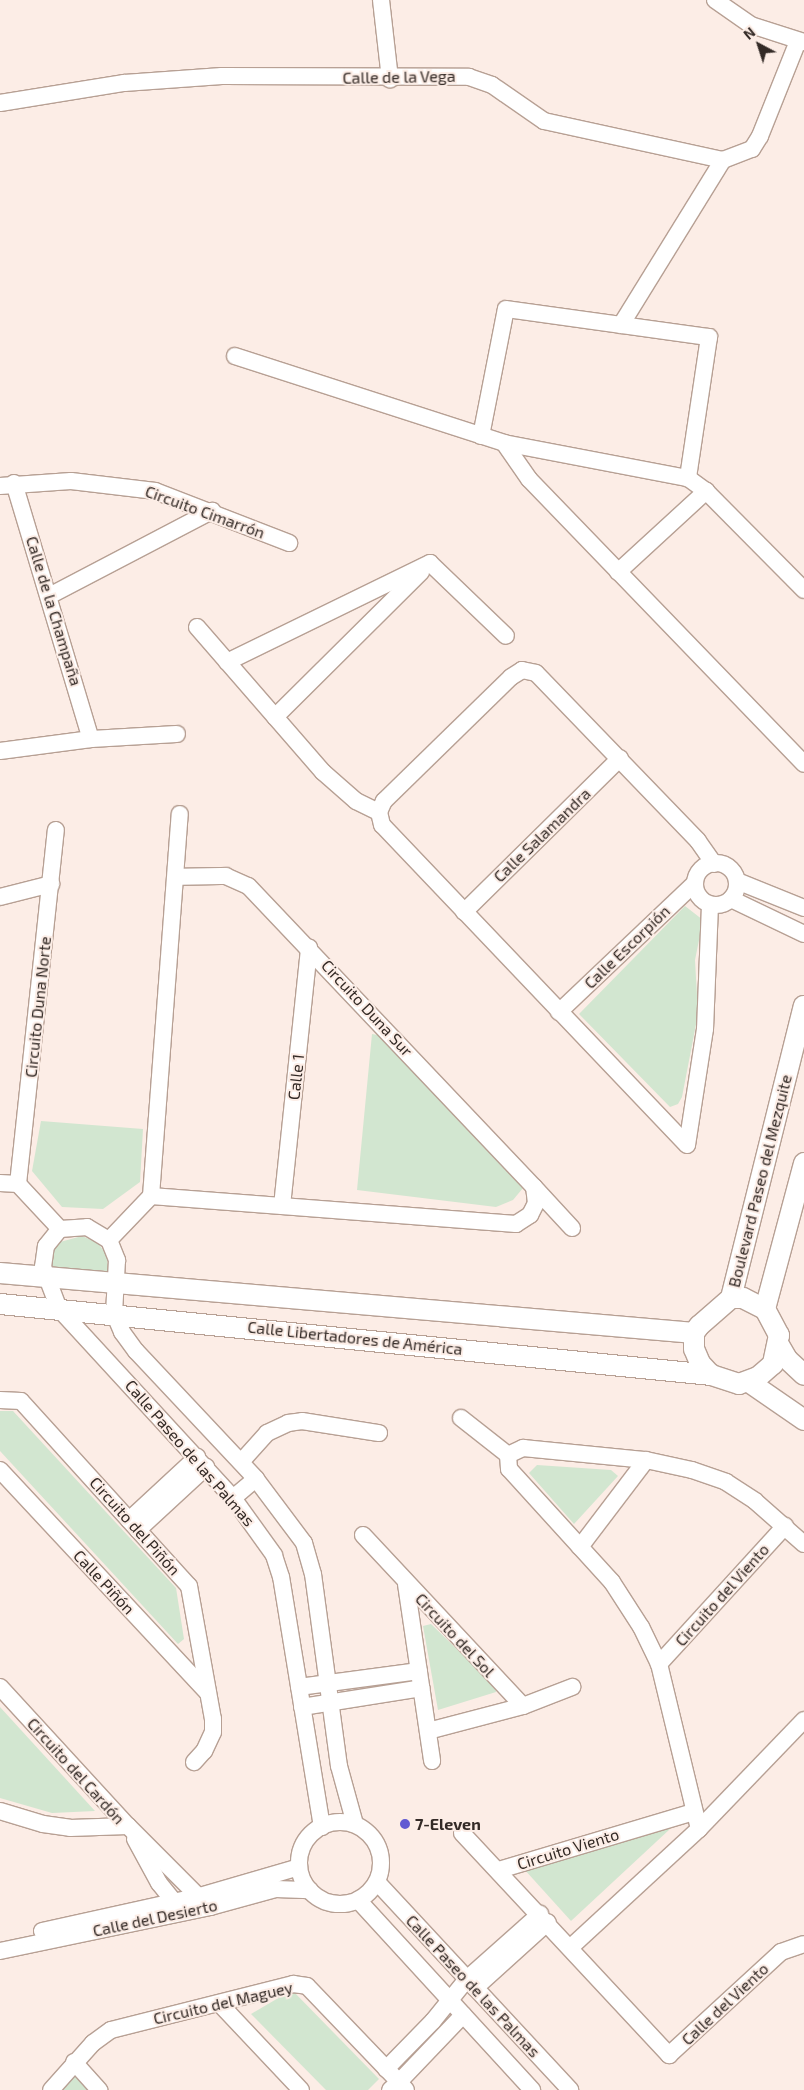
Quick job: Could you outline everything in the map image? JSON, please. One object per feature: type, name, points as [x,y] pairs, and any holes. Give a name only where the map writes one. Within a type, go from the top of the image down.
[{"type":"street","points":[[381,0],[390,79]]},
{"type":"street","points":[[621,325],[723,160],[752,149],[760,136],[801,41],[751,25],[716,0]]},
{"type":"street","name":"Calle de la Vega","points":[[0,103],[124,83],[222,76],[390,79],[469,77],[492,85],[544,121],[723,160]]},
{"type":"street","points":[[481,436],[506,309],[709,337],[688,478]]},
{"type":"street","points":[[235,356],[504,443],[688,478],[706,491],[804,590]]},
{"type":"street","points":[[504,443],[529,479],[804,764]]},
{"type":"street","name":"Circuito Cimarrón","points":[[7,484],[71,481],[113,484],[155,491],[289,543]]},
{"type":"street","name":"Calle de la Champaña","points":[[7,484],[50,595],[91,739]]},
{"type":"street","points":[[618,572],[706,491]]},
{"type":"street","points":[[50,595],[212,512]]},
{"type":"street","points":[[430,564],[506,636]]},
{"type":"street","points":[[227,662],[430,564]]},
{"type":"street","points":[[275,717],[430,564]]},
{"type":"street","points":[[197,627],[323,772],[356,801],[379,812]]},
{"type":"street","points":[[710,905],[705,1029],[687,1145],[382,825],[379,812],[384,801],[512,676],[522,670],[536,673],[698,841],[714,864]]},
{"type":"street","points":[[0,751],[91,739],[177,734]]},
{"type":"street","name":"Calle Salamandra","points":[[464,912],[620,758]]},
{"type":"street","points":[[110,1240],[151,1196],[180,814]]},
{"type":"street","name":"Circuito Duna Norte","points":[[18,1184],[56,830]]},
{"type":"street","points":[[736,881],[731,899],[718,906],[710,905],[702,900],[695,883],[700,870],[714,864],[729,868],[736,881],[804,908]]},
{"type":"street","name":"Circuito Duna Sur","points":[[176,877],[226,876],[238,878],[309,947],[572,1228]]},
{"type":"street","name":"Calle Escorpión","points":[[559,1012],[695,883]]},
{"type":"street","points":[[0,897],[51,884]]},
{"type":"street","points":[[731,899],[804,934]]},
{"type":"street","name":"Calle 1","points":[[282,1206],[309,947]]},
{"type":"street","name":"Boulevard Paseo del Mezquite","points":[[730,1298],[804,1006]]},
{"type":"street","points":[[765,1308],[804,1164]]},
{"type":"street","points":[[0,1183],[18,1184],[60,1229],[87,1227],[110,1240],[116,1250],[114,1313]]},
{"type":"street","points":[[151,1196],[516,1224],[530,1215],[536,1203],[534,1187]]},
{"type":"street","name":"Calle Paseo de las Palmas","points":[[60,1229],[52,1236],[43,1256],[46,1278],[59,1309],[234,1498],[274,1555],[281,1576],[322,1827]]},
{"type":"street","name":"Calle Libertadores de América","points":[[0,1273],[694,1333]]},
{"type":"street","points":[[779,1344],[770,1368],[749,1382],[729,1383],[711,1375],[696,1356],[694,1333],[711,1313],[730,1298],[743,1298],[765,1308],[777,1325],[779,1344],[787,1359],[804,1375]]},
{"type":"street","name":"Calle Libertadores de América","points":[[0,1304],[114,1313],[711,1375]]},
{"type":"street","name":"Calle Paseo de las Palmas","points":[[114,1313],[136,1351],[256,1478],[304,1543],[313,1574],[339,1766],[356,1824]]},
{"type":"street","points":[[749,1382],[804,1420]]},
{"type":"street","name":"Circuito del Piñón","points":[[0,1400],[21,1401],[189,1586],[213,1732],[204,1751],[194,1762]]},
{"type":"street","points":[[461,1418],[508,1455],[524,1448],[646,1460],[726,1482],[785,1526],[804,1544]]},
{"type":"street","points":[[241,1462],[267,1434],[288,1423],[302,1421],[379,1434]]},
{"type":"street","points":[[185,1444],[207,1425]]},
{"type":"street","name":"Circuito del Viento","points":[[508,1455],[509,1469],[612,1582],[641,1627],[659,1664],[699,1829]]},
{"type":"street","points":[[580,1547],[646,1460]]},
{"type":"street","points":[[133,1525],[201,1462]]},
{"type":"street","name":"Calle Piñón","points":[[0,1470],[208,1694]]},
{"type":"street","points":[[234,1498],[256,1478]]},
{"type":"street","name":"Circuito del Viento","points":[[659,1664],[785,1526]]},
{"type":"street","points":[[363,1535],[406,1584]]},
{"type":"street","name":"Circuito del Sol","points":[[406,1584],[432,1761]]},
{"type":"street","name":"Circuito del Sol","points":[[406,1584],[522,1706]]},
{"type":"street","points":[[299,1687],[419,1671]]},
{"type":"street","name":"Circuito del Cardón","points":[[0,1687],[128,1826]]},
{"type":"street","points":[[428,1731],[522,1706],[572,1687]]},
{"type":"street","points":[[302,1707],[422,1688]]},
{"type":"street","points":[[571,1947],[699,1829],[804,1720]]},
{"type":"street","name":"Circuito del Cardón","points":[[0,1811],[44,1824],[70,1828],[128,1826]]},
{"type":"street","name":"Circuito Viento","points":[[571,1947],[500,1870],[694,1812]]},
{"type":"street","points":[[342,1822],[356,1824],[376,1842],[381,1855],[377,1882],[358,1900],[332,1903],[310,1890],[299,1867],[306,1840],[322,1827],[342,1822]]},
{"type":"street","points":[[128,1826],[205,1902]]},
{"type":"street","points":[[128,1826],[179,1907]]},
{"type":"street","points":[[462,1833],[500,1870]]},
{"type":"street","name":"Calle del Desierto","points":[[205,1902],[299,1867]]},
{"type":"street","name":"Calle Paseo de las Palmas","points":[[377,1882],[570,2090]]},
{"type":"street","name":"Calle del Desierto","points":[[0,1951],[73,1930],[179,1907],[276,1889],[310,1890]]},
{"type":"street","name":"Calle Paseo de las Palmas","points":[[358,1900],[532,2090]]},
{"type":"street","points":[[386,2068],[432,2022],[448,1999],[471,1983],[544,1918]]},
{"type":"street","name":"Calle del Desierto","points":[[0,1940],[73,1930]]},
{"type":"street","name":"Calle del Viento","points":[[571,1947],[669,2055],[781,1952],[804,1944]]},
{"type":"street","name":"Circuito del Maguey","points":[[51,2090],[74,2062],[111,2030],[220,2004],[293,1984],[307,1986],[386,2068],[399,2087]]},
{"type":"street","points":[[220,2004],[301,2090]]},
{"type":"street","points":[[399,2087],[463,2015]]},
{"type":"street","points":[[498,2052],[518,2034]]},
{"type":"street","points":[[74,2062],[99,2090]]},
{"type":"green space","points":[[685,906],[703,920],[695,960],[698,1014],[682,1097],[678,1104],[670,1107],[579,1014]]},
{"type":"green space","points":[[372,1034],[383,1036],[523,1188],[513,1200],[496,1207],[357,1190]]},
{"type":"green space","points":[[41,1121],[143,1129],[140,1182],[103,1209],[62,1207],[32,1171]]},
{"type":"green space","points":[[82,1236],[98,1243],[106,1254],[109,1271],[49,1269],[51,1253],[60,1242]]},
{"type":"green space","points":[[0,1411],[13,1411],[176,1588],[184,1639],[178,1644],[0,1451]]},
{"type":"green space","points":[[537,1465],[611,1470],[618,1476],[574,1524],[529,1473]]},
{"type":"green space","points":[[431,1624],[495,1686],[496,1692],[438,1710],[423,1626]]},
{"type":"green space","points":[[0,1707],[95,1811],[52,1813],[0,1798]]},
{"type":"green space","points":[[665,1823],[670,1829],[571,1921],[524,1869]]},
{"type":"green space","points":[[292,1990],[379,2079],[368,2090],[326,2090],[251,2014]]},
{"type":"green space","points":[[75,2073],[91,2090],[60,2090]]},
{"type":"place","name":"7-Eleven","points":[[405,1824]]}]
